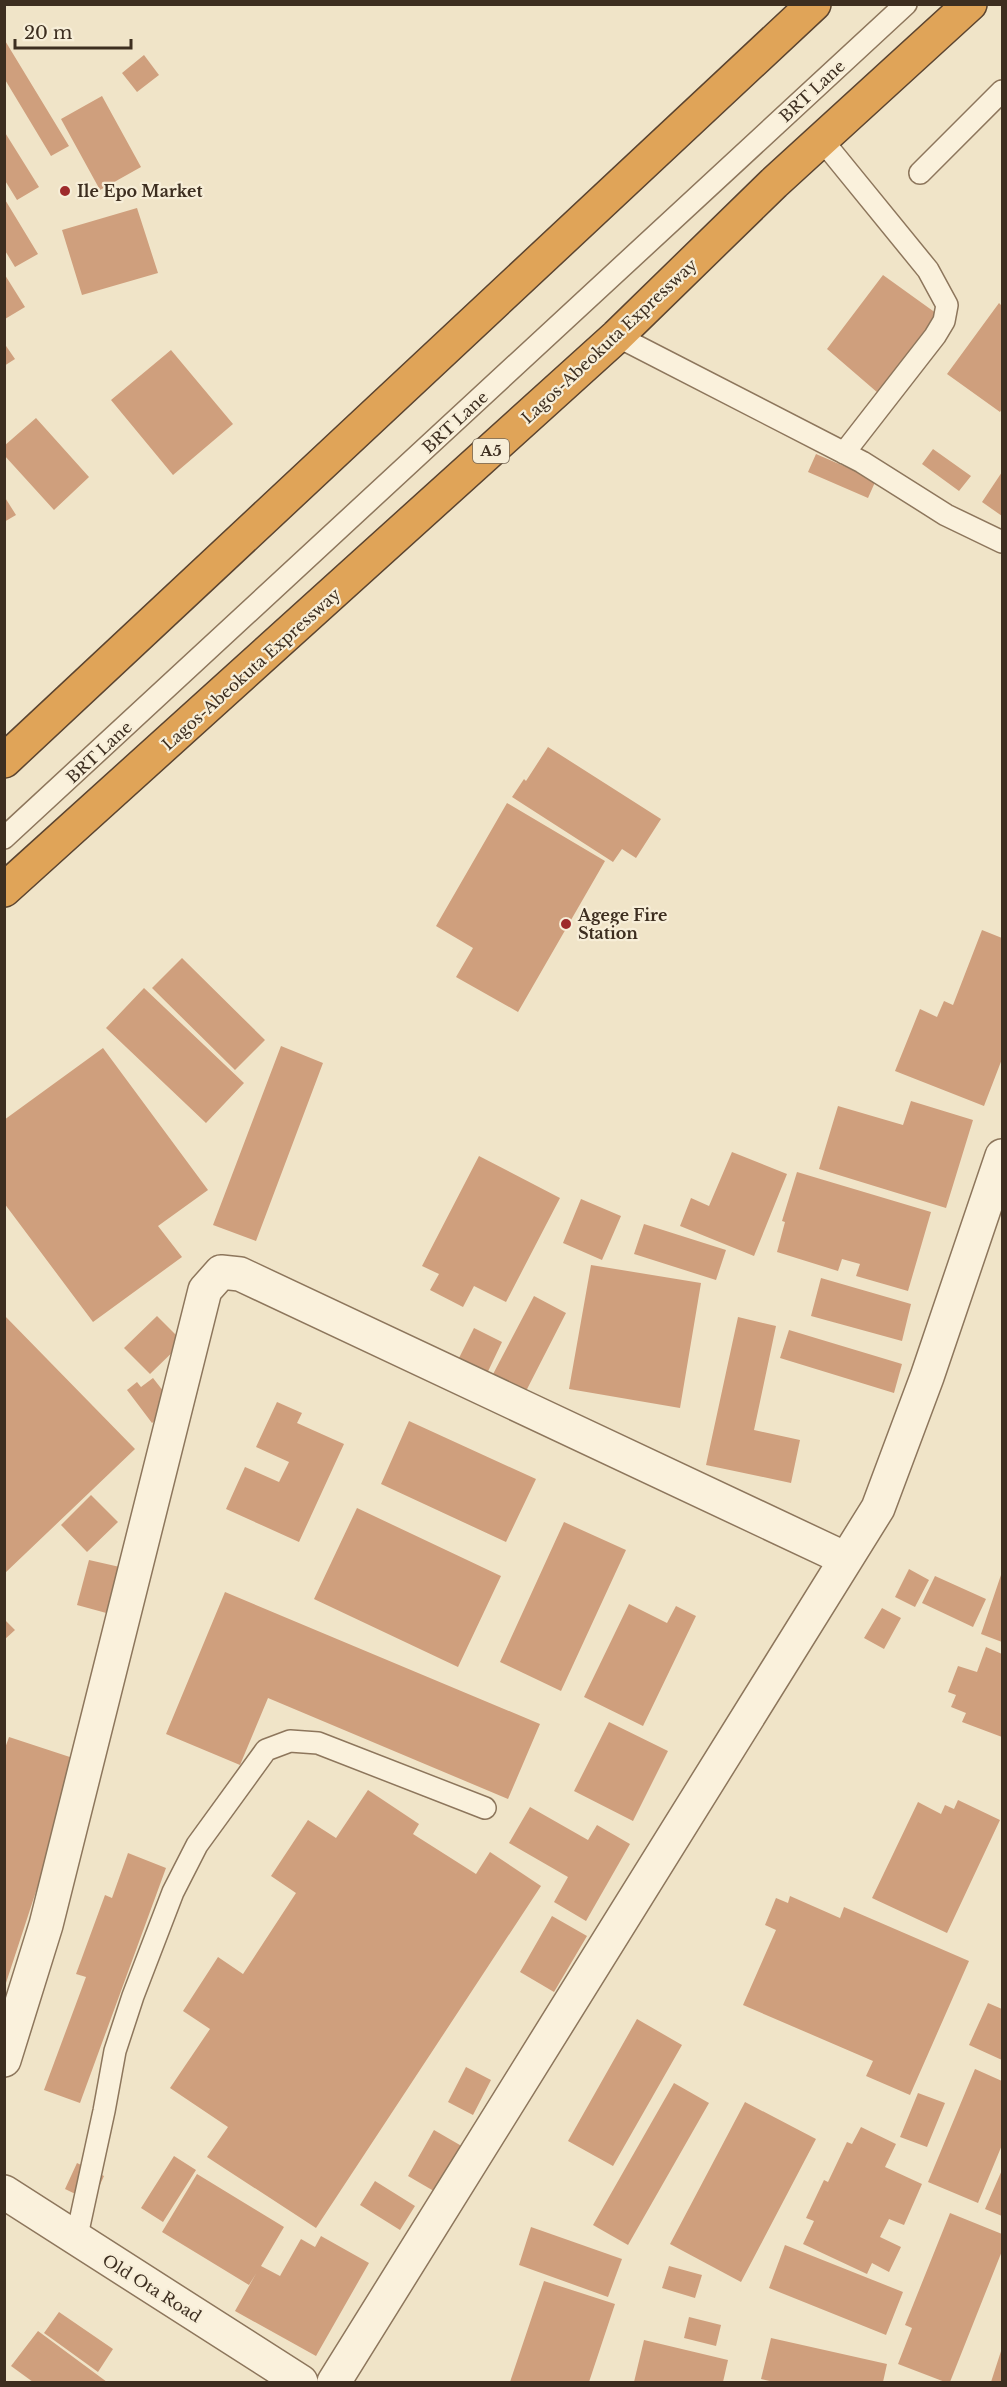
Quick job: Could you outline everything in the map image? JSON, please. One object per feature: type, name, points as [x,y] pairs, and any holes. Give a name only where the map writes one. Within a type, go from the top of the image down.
[{"type":"highway","points":[[4,761],[814,4]]},
{"type":"highway","name":"Lagos-Abeokuta Expressway","points":[[4,890],[617,336],[822,140],[970,4]]},
{"type":"street","points":[[334,2382],[878,1508],[900,1452],[1002,1156]]},
{"type":"street","points":[[4,2060],[46,1925],[205,1290],[221,1272],[240,1274],[846,1559]]},
{"type":"street","name":"Old Ota Road","points":[[4,2192],[301,2382]]},
{"type":"lane","name":"BRT Lane","points":[[4,838],[906,4]]},
{"type":"lane","points":[[920,172],[1002,91]]},
{"type":"lane","points":[[822,140],[928,270],[947,305],[944,321],[935,336],[844,453]]},
{"type":"lane","points":[[617,336],[844,453],[946,515],[1002,542]]},
{"type":"lane","points":[[76,2240],[115,2051],[155,1935],[196,1845],[266,1750],[290,1741],[318,1743],[485,1808]]},
{"type":"building","points":[[4,39],[69,146],[51,156],[4,78]]},
{"type":"building","points":[[144,55],[159,75],[137,92],[122,73]]},
{"type":"building","points":[[102,96],[141,167],[100,190],[61,119]]},
{"type":"building","points":[[4,131],[39,187],[17,200],[4,179]]},
{"type":"building","points":[[4,198],[38,254],[15,267],[4,249]]},
{"type":"building","points":[[137,208],[158,273],[82,295],[62,230]]},
{"type":"building","points":[[5,275],[25,307],[5,319]]},
{"type":"building","points":[[883,275],[940,316],[878,393],[827,349]]},
{"type":"building","points":[[999,303],[1002,306],[1002,409],[1000,412],[947,374]]},
{"type":"building","points":[[4,343],[15,359],[4,366]]},
{"type":"building","points":[[171,350],[233,424],[173,475],[111,400]]},
{"type":"building","points":[[36,418],[89,477],[54,510],[4,455],[4,446]]},
{"type":"building","points":[[933,449],[971,476],[959,491],[922,464]]},
{"type":"building","points":[[816,454],[876,480],[868,498],[808,472]]},
{"type":"building","points":[[1002,472],[1002,516],[982,502]]},
{"type":"building","points":[[4,496],[16,515],[4,522]]},
{"type":"building","points":[[548,747],[661,819],[636,858],[622,849],[613,862],[512,797],[524,779],[526,781]]},
{"type":"building","points":[[507,803],[605,861],[518,1012],[456,977],[473,948],[436,926]]},
{"type":"building","points":[[982,930],[1002,938],[1002,1059],[984,1106],[895,1071],[920,1009],[937,1017],[944,1001],[953,1005]]},
{"type":"building","points":[[182,958],[265,1040],[235,1070],[152,988]]},
{"type":"building","points":[[144,988],[244,1083],[206,1123],[106,1028]]},
{"type":"building","points":[[281,1046],[323,1063],[256,1241],[213,1225]]},
{"type":"building","points":[[103,1048],[208,1190],[158,1226],[182,1257],[93,1322],[4,1203],[4,1120]]},
{"type":"building","points":[[911,1101],[973,1120],[946,1208],[819,1169],[838,1106],[903,1125]]},
{"type":"building","points":[[732,1152],[787,1174],[754,1256],[680,1226],[691,1198],[709,1206]]},
{"type":"building","points":[[479,1156],[560,1198],[506,1302],[474,1286],[463,1307],[430,1290],[439,1274],[422,1266]]},
{"type":"building","points":[[797,1172],[931,1212],[908,1291],[856,1276],[860,1264],[842,1259],[838,1271],[777,1252],[785,1222],[782,1221]]},
{"type":"building","points":[[581,1199],[621,1216],[602,1260],[563,1243]]},
{"type":"building","points":[[644,1224],[726,1250],[716,1280],[634,1254]]},
{"type":"building","points":[[591,1265],[701,1283],[680,1408],[569,1389]]},
{"type":"building","points":[[821,1278],[911,1304],[902,1341],[811,1316]]},
{"type":"building","points":[[534,1296],[566,1313],[524,1395],[491,1378]]},
{"type":"building","points":[[4,1315],[135,1449],[4,1574]]},
{"type":"building","points":[[157,1316],[183,1342],[150,1374],[124,1348]]},
{"type":"building","points":[[738,1317],[776,1326],[754,1430],[800,1440],[791,1483],[706,1465]]},
{"type":"building","points":[[474,1328],[502,1342],[482,1384],[453,1370]]},
{"type":"building","points":[[789,1330],[902,1364],[894,1393],[780,1358]]},
{"type":"building","points":[[153,1378],[174,1405],[152,1423],[127,1390],[137,1382],[141,1387]]},
{"type":"building","points":[[277,1402],[302,1413],[297,1423],[344,1444],[299,1542],[226,1509],[245,1467],[279,1482],[289,1462],[256,1447]]},
{"type":"building","points":[[409,1421],[536,1479],[506,1542],[381,1484]]},
{"type":"building","points":[[91,1495],[118,1522],[87,1552],[61,1525]]},
{"type":"building","points":[[357,1508],[501,1576],[458,1667],[314,1599]]},
{"type":"building","points":[[564,1522],[626,1550],[561,1691],[500,1662]]},
{"type":"building","points":[[89,1560],[133,1570],[121,1617],[77,1605]]},
{"type":"building","points":[[909,1569],[929,1580],[915,1607],[895,1597]]},
{"type":"building","points":[[1002,1572],[1002,1642],[981,1634]]},
{"type":"building","points":[[935,1576],[986,1599],[973,1627],[922,1603]]},
{"type":"building","points":[[225,1592],[540,1724],[508,1799],[268,1698],[240,1765],[166,1734]]},
{"type":"building","points":[[629,1604],[667,1623],[676,1606],[696,1616],[643,1726],[584,1697]]},
{"type":"building","points":[[882,1608],[901,1618],[884,1649],[864,1638]]},
{"type":"building","points":[[4,1619],[15,1630],[4,1640]]},
{"type":"building","points":[[986,1647],[1002,1654],[1002,1737],[962,1722],[966,1713],[951,1707],[956,1695],[948,1692],[958,1666],[977,1672]]},
{"type":"building","points":[[609,1722],[668,1751],[633,1821],[574,1791]]},
{"type":"building","points":[[9,1737],[79,1760],[5,1986],[4,1751]]},
{"type":"building","points":[[368,1790],[419,1824],[413,1834],[476,1874],[490,1852],[541,1886],[316,2228],[207,2157],[228,2127],[170,2088],[210,2029],[183,2011],[218,1957],[243,1974],[296,1893],[271,1876],[308,1820],[336,1838]]},
{"type":"building","points":[[958,1800],[1000,1820],[947,1933],[872,1898],[918,1802],[941,1814],[945,1805],[954,1809]]},
{"type":"building","points":[[530,1807],[588,1840],[597,1825],[630,1844],[586,1921],[554,1902],[568,1877],[509,1843]]},
{"type":"building","points":[[128,1853],[166,1868],[80,2103],[44,2090],[86,1977],[76,1974],[105,1895],[112,1898]]},
{"type":"building","points":[[790,1896],[840,1918],[844,1907],[969,1961],[910,2095],[866,2076],[873,2061],[743,2005],[776,1930],[765,1925],[776,1898],[788,1903]]},
{"type":"building","points":[[552,1916],[587,1936],[554,1992],[520,1972]]},
{"type":"building","points":[[988,2003],[1002,2009],[1002,2060],[969,2045]]},
{"type":"building","points":[[637,2019],[682,2045],[613,2166],[568,2141]]},
{"type":"building","points":[[466,2067],[491,2080],[473,2115],[448,2102]]},
{"type":"building","points":[[975,2069],[1002,2081],[1002,2145],[978,2203],[928,2182]]},
{"type":"building","points":[[674,2083],[709,2103],[628,2245],[593,2225]]},
{"type":"building","points":[[918,2093],[945,2103],[927,2147],[900,2137]]},
{"type":"building","points":[[745,2102],[816,2139],[741,2282],[670,2244]]},
{"type":"building","points":[[861,2127],[896,2144],[885,2167],[922,2184],[904,2225],[889,2219],[880,2237],[901,2247],[889,2272],[872,2263],[867,2274],[803,2244],[814,2221],[806,2218],[824,2180],[828,2182],[847,2142],[852,2144]]},
{"type":"building","points":[[434,2130],[465,2148],[439,2194],[408,2176]]},
{"type":"building","points":[[174,2156],[196,2170],[163,2222],[141,2208]]},
{"type":"building","points":[[77,2163],[104,2176],[92,2202],[65,2189]]},
{"type":"building","points":[[1002,2170],[1002,2216],[985,2209]]},
{"type":"building","points":[[197,2174],[284,2227],[261,2266],[280,2276],[301,2239],[315,2247],[321,2236],[369,2263],[316,2356],[235,2311],[257,2272],[249,2285],[162,2232]]},
{"type":"building","points":[[375,2181],[415,2206],[400,2230],[360,2205]]},
{"type":"building","points":[[950,2213],[1002,2234],[1002,2251],[950,2382],[945,2382],[898,2364],[912,2328],[905,2325]]},
{"type":"building","points":[[531,2227],[622,2259],[608,2297],[519,2265]]},
{"type":"building","points":[[785,2245],[903,2292],[886,2335],[769,2288]]},
{"type":"building","points":[[669,2266],[702,2275],[695,2298],[662,2288]]},
{"type":"building","points":[[544,2281],[615,2304],[589,2382],[510,2382]]},
{"type":"building","points":[[59,2312],[113,2349],[98,2372],[44,2333]]},
{"type":"building","points":[[689,2317],[721,2325],[716,2346],[684,2338]]},
{"type":"building","points":[[38,2331],[107,2382],[33,2382],[11,2366]]},
{"type":"building","points":[[771,2338],[887,2364],[883,2382],[774,2382],[761,2379]]},
{"type":"building","points":[[644,2340],[728,2360],[723,2382],[634,2382]]},
{"type":"building","points":[[1002,2348],[1002,2382],[991,2382]]},
{"type":"place","name":"Ile Epo Market","points":[[65,191]]},
{"type":"place","name":"Agege Fire Station","points":[[566,924]]}]
